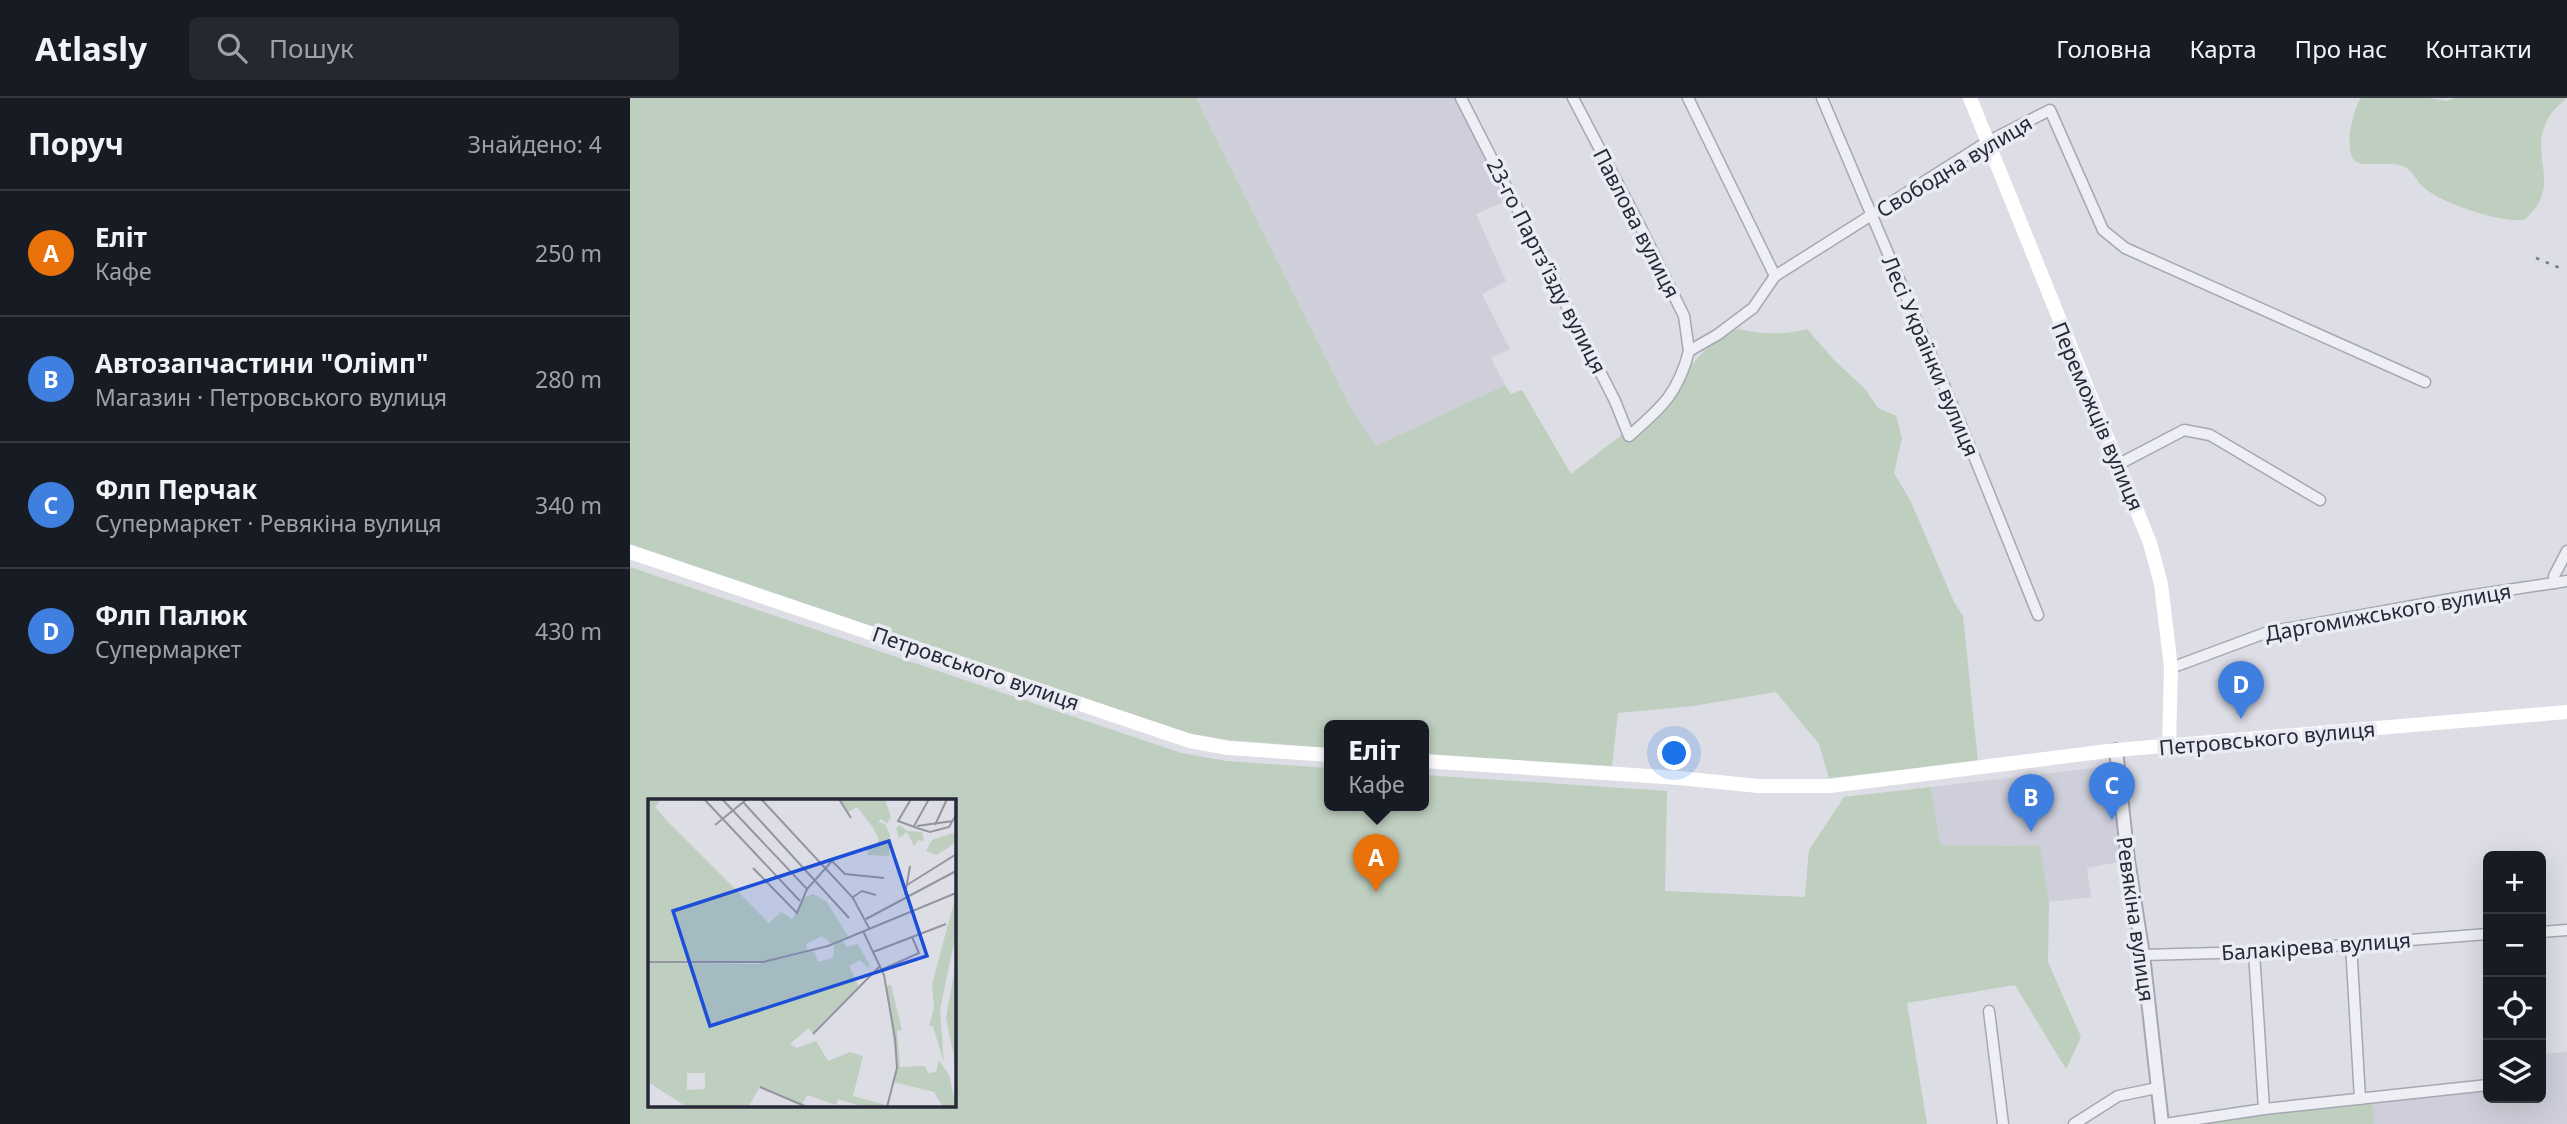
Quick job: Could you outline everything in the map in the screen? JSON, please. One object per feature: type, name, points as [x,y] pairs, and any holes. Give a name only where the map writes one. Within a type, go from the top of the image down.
[{"type":"main road","name":"Переможців вулиця","points":[[1970,98],[2150,543],[2161,583],[2171,668],[2169,747]]},
{"type":"main road","name":"Петровського вулиця","points":[[630,552],[1190,741],[1228,748],[1324,755]]},
{"type":"main road","name":"Петровського вулиця","points":[[1429,761],[1790,787],[1856,784],[2116,750],[2567,712]]},
{"type":"street","name":"23-го Партз’їзду вулиця","points":[[1461,98],[1615,401],[1629,436],[1663,407],[1682,376],[1689,351]]},
{"type":"street","name":"Павлова вулиця","points":[[1573,98],[1684,316],[1689,351]]},
{"type":"street","points":[[1688,98],[1776,276]]},
{"type":"street","name":"Лесі Українки вулиця","points":[[1822,98],[1969,444],[2038,615]]},
{"type":"street","name":"Свободна вулиця","points":[[1689,351],[1717,335],[1753,308],[1776,276],[1987,142],[2050,110],[2103,230],[2125,248],[2425,382]]},
{"type":"street","points":[[2119,464],[2184,430],[2210,435],[2320,500]]},
{"type":"street","points":[[2554,583],[2554,576],[2567,551]]},
{"type":"street","name":"Даргомижського вулиця","points":[[2171,668],[2268,632],[2567,581]]},
{"type":"street","name":"Ревякіна вулиця","points":[[2116,750],[2127,860],[2143,955],[2157,1088],[2164,1124]]},
{"type":"street","points":[[2546,932],[2567,930]]},
{"type":"street","name":"Балакірева вулиця","points":[[2143,955],[2254,952],[2483,934]]},
{"type":"street","points":[[2351,944],[2360,1099]]},
{"type":"street","points":[[2254,952],[2264,1109]]},
{"type":"street","points":[[1989,1011],[2003,1124]]},
{"type":"street","points":[[2164,1124],[2264,1109],[2483,1086]]},
{"type":"street","points":[[2074,1124],[2118,1096],[2157,1088]]},
{"type":"shaded area","points":[[1196,98],[1461,98],[1513,198],[1476,214],[1506,281],[1482,294],[1510,349],[1491,358],[1505,385],[1376,446],[1353,412]]},
{"type":"shaded area","points":[[2118,767],[2128,860],[2087,868],[2091,897],[2049,902],[2040,846],[1939,845],[1931,787]]},
{"type":"shaded area","points":[[2567,1052],[2567,1124],[2374,1124],[2372,1098],[2483,1086],[2483,1103],[2546,1103],[2546,1054]]},
{"type":"green space","points":[[630,98],[1196,98],[1353,412],[1376,446],[1505,385],[1511,394],[1522,390],[1571,474],[1637,423],[1708,347],[1737,329],[1789,333],[1807,329],[1834,360],[1865,389],[1878,408],[1896,416],[1902,438],[1894,473],[1910,500],[1954,602],[1963,616],[1978,762],[1829,778],[1819,744],[1776,692],[1693,706],[1618,713],[1612,766],[1429,754],[1429,720],[1324,720],[1324,748],[1229,740],[1187,733],[630,544]]},
{"type":"green space","points":[[2361,98],[2429,98],[2447,101],[2455,98],[2567,98],[2550,115],[2542,136],[2544,183],[2536,207],[2524,220],[2486,215],[2432,193],[2405,167],[2358,163],[2351,154],[2350,138],[2355,111]]},
{"type":"green space","points":[[630,567],[1181,753],[1226,761],[1324,768],[1324,811],[1429,811],[1429,775],[1667,791],[1665,891],[1805,897],[1809,850],[1844,797],[1931,787],[1940,845],[2040,846],[2049,902],[2048,962],[2081,1037],[2066,1069],[2015,985],[1907,1003],[1927,1124],[630,1124]]},
{"type":"green space","points":[[2372,1098],[2374,1124],[2165,1124]]},
{"type":"railway","points":[[2536,258],[2560,268]]},
{"type":"place","name":"Флп Палюк","points":[[2241,719]]},
{"type":"place","name":"Флп Перчак","points":[[2112,820]]},
{"type":"place","name":"Автозапчастини \"Олімп\"","points":[[2031,832]]},
{"type":"place","name":"Еліт","points":[[1376,892]]}]
